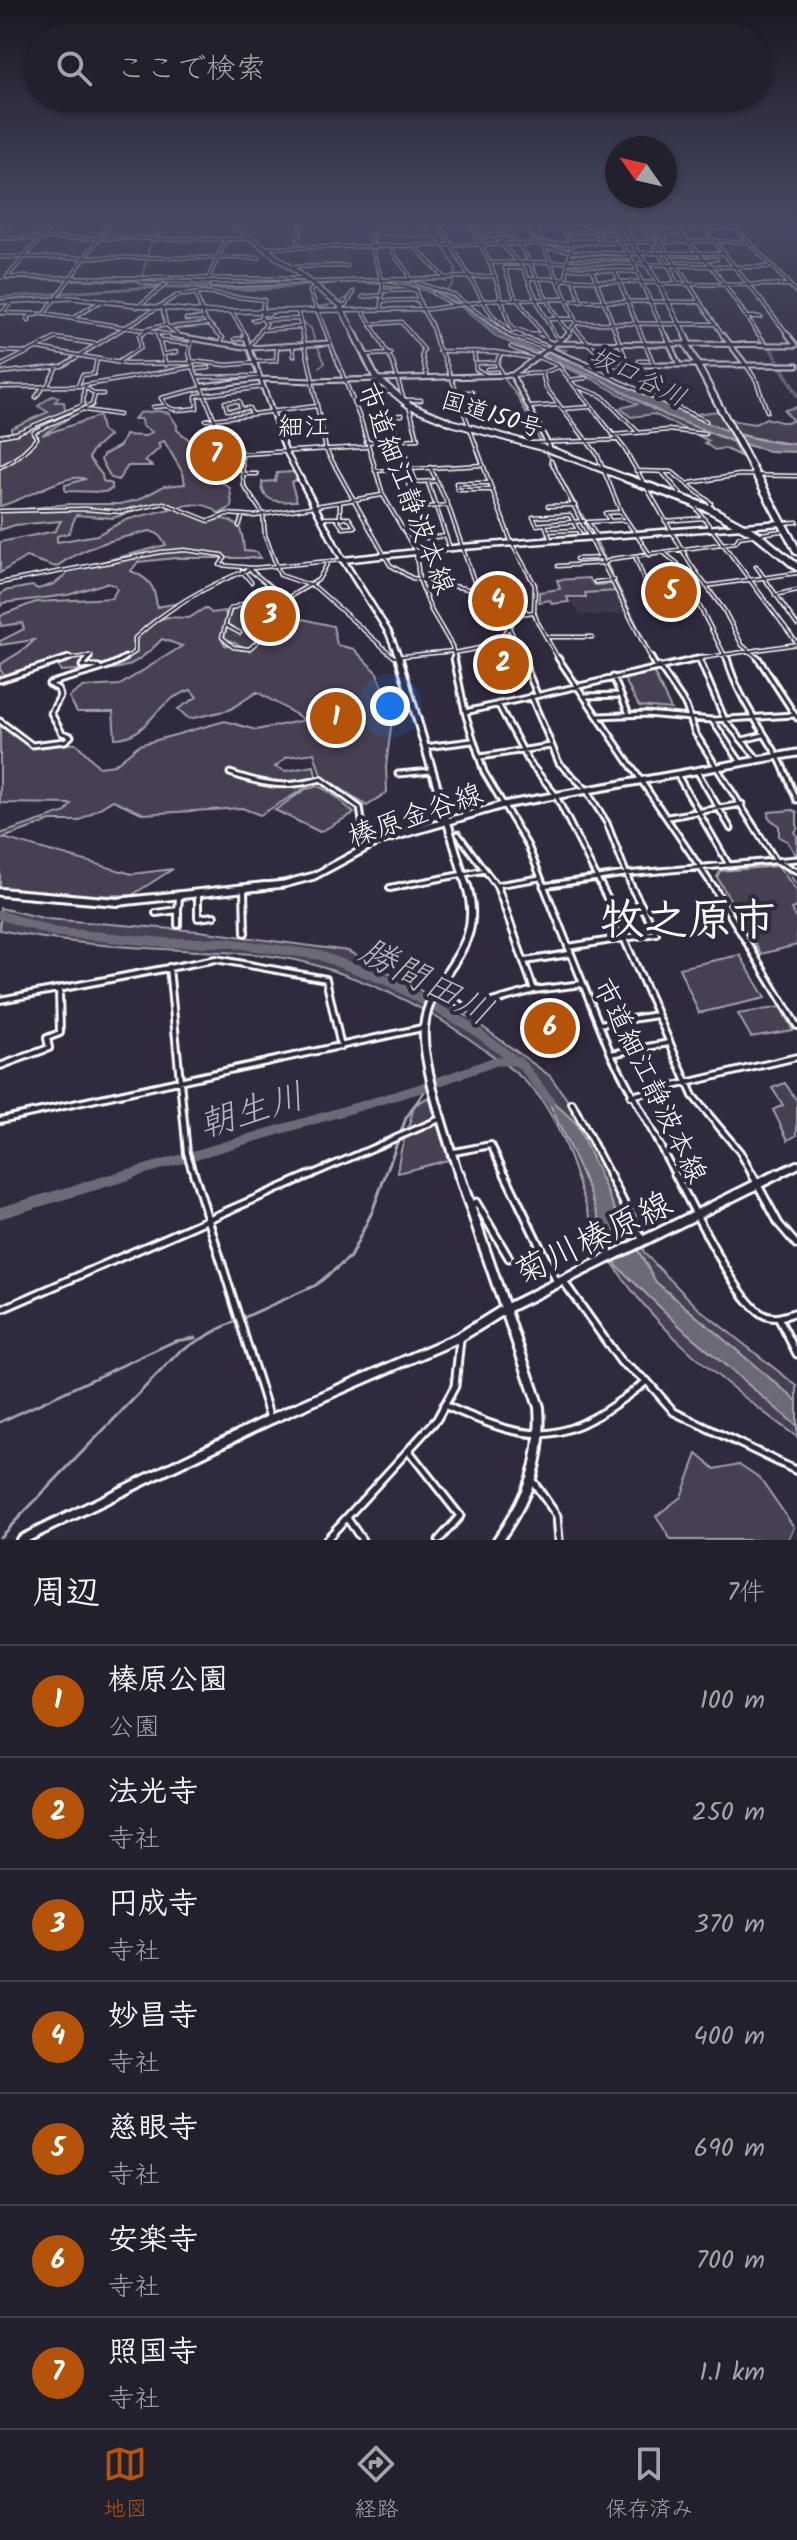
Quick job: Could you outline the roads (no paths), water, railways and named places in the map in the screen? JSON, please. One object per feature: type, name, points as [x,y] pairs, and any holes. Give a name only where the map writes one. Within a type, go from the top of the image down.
[{"type":"highway","points":[[325,295],[342,308]]},
{"type":"highway","name":"国道150号","points":[[342,308],[376,378],[406,402],[471,428],[551,450],[708,508],[758,535],[797,570]]},
{"type":"highway","points":[[688,344],[797,551]]},
{"type":"main road","points":[[664,295],[688,344]]},
{"type":"main road","points":[[0,302],[57,297],[163,310],[231,311],[262,315],[342,308]]},
{"type":"street","points":[[137,307],[154,295]]},
{"type":"street","points":[[0,373],[57,367],[176,296],[187,295]]},
{"type":"street","points":[[197,295],[205,318],[215,333],[223,338],[220,344]]},
{"type":"street","points":[[221,295],[263,300],[262,315],[266,324],[250,347]]},
{"type":"street","name":"市道細江静波本線","points":[[311,295],[383,495],[416,552],[419,579],[453,652],[478,757],[522,834],[611,1054],[695,1216],[742,1296],[766,1317],[779,1319]]},
{"type":"street","points":[[342,308],[352,295]]},
{"type":"street","points":[[363,297],[374,295]]},
{"type":"street","points":[[382,308],[384,295]]},
{"type":"street","points":[[395,301],[396,295]]},
{"type":"street","points":[[416,295],[423,315],[429,320],[435,346],[451,375],[455,395],[471,428],[512,544],[535,585],[534,612],[547,637],[564,668],[702,868],[797,1026]]},
{"type":"street","points":[[437,295],[454,304]]},
{"type":"street","points":[[452,295],[467,302],[509,336],[585,365],[706,421]]},
{"type":"street","points":[[479,295],[496,321],[509,331],[548,342],[797,345]]},
{"type":"street","points":[[498,295],[514,331]]},
{"type":"street","points":[[515,295],[548,342]]},
{"type":"street","points":[[535,295],[545,319],[557,338],[562,339]]},
{"type":"street","points":[[546,295],[558,319],[570,333]]},
{"type":"street","points":[[564,295],[575,323],[601,357],[600,365]]},
{"type":"street","points":[[579,295],[581,302]]},
{"type":"street","points":[[601,295],[628,365]]},
{"type":"street","points":[[625,295],[653,363]]},
{"type":"street","points":[[647,295],[679,365]]},
{"type":"street","points":[[696,295],[756,380],[767,411]]},
{"type":"street","points":[[732,295],[766,345]]},
{"type":"street","points":[[758,295],[797,345]]},
{"type":"street","points":[[29,321],[27,319],[31,315],[44,314],[57,297]]},
{"type":"street","points":[[342,308],[422,309],[499,299],[700,302]]},
{"type":"street","points":[[382,301],[418,300]]},
{"type":"street","points":[[1,313],[12,301]]},
{"type":"street","points":[[73,318],[101,301]]},
{"type":"street","points":[[401,301],[403,309]]},
{"type":"street","points":[[242,454],[326,450],[418,439],[391,354],[362,309]]},
{"type":"street","points":[[163,310],[166,325]]},
{"type":"street","points":[[21,1540],[271,1419],[460,1337],[505,1309],[451,1152],[424,1043],[424,1026],[435,991],[464,951],[473,928],[472,904],[389,633],[343,560],[286,452],[247,338],[231,311]]},
{"type":"street","points":[[298,312],[326,450],[390,565],[401,574],[510,600],[528,613]]},
{"type":"street","points":[[1,313],[44,314],[250,347],[328,343]]},
{"type":"street","points":[[253,317],[270,314]]},
{"type":"street","points":[[262,315],[299,319]]},
{"type":"street","points":[[748,317],[760,317]]},
{"type":"street","points":[[186,319],[205,318]]},
{"type":"street","points":[[545,319],[575,323],[715,324]]},
{"type":"street","points":[[373,324],[401,322],[424,350],[422,355],[427,376]]},
{"type":"street","points":[[512,375],[570,333],[575,323]]},
{"type":"street","points":[[171,327],[209,324]]},
{"type":"street","points":[[118,362],[140,348],[139,336],[145,331],[166,325],[180,337]]},
{"type":"street","points":[[239,325],[247,325]]},
{"type":"street","points":[[261,330],[300,327]]},
{"type":"street","points":[[157,333],[166,365]]},
{"type":"street","points":[[525,335],[542,334]]},
{"type":"street","points":[[0,366],[56,338],[96,344]]},
{"type":"street","points":[[235,339],[247,338]]},
{"type":"street","points":[[192,339],[190,362],[199,377],[220,433],[242,454],[244,486],[263,514],[265,535],[283,577],[311,585],[394,657],[399,658],[489,647],[510,629],[518,614],[534,612]]},
{"type":"street","points":[[160,341],[179,341],[183,344]]},
{"type":"street","points":[[204,346],[210,343]]},
{"type":"street","points":[[175,348],[177,344],[191,344]]},
{"type":"street","points":[[293,346],[294,356]]},
{"type":"street","points":[[38,348],[118,362],[148,363],[151,366],[190,362],[227,365],[276,361],[277,347]]},
{"type":"street","points":[[512,348],[559,366],[617,440],[748,651],[760,660],[796,716]]},
{"type":"street","points":[[0,351],[29,352]]},
{"type":"street","points":[[439,351],[474,351],[535,358]]},
{"type":"street","points":[[474,351],[476,369],[488,375]]},
{"type":"street","points":[[164,354],[177,352]]},
{"type":"street","points":[[496,362],[501,353]]},
{"type":"street","points":[[363,355],[391,354]]},
{"type":"street","points":[[80,386],[82,375],[94,374],[97,359]]},
{"type":"street","points":[[639,361],[679,365],[797,365]]},
{"type":"street","points":[[475,363],[496,362]]},
{"type":"street","points":[[496,362],[502,375]]},
{"type":"street","points":[[585,365],[653,363]]},
{"type":"street","points":[[151,366],[151,374]]},
{"type":"street","points":[[199,377],[312,381],[512,375],[542,373],[559,366]]},
{"type":"street","points":[[36,397],[57,367]]},
{"type":"street","points":[[0,387],[80,386],[209,368]]},
{"type":"street","points":[[488,375],[485,369],[500,368]]},
{"type":"street","points":[[542,373],[546,388],[604,469],[621,512],[650,556]]},
{"type":"street","points":[[512,375],[551,450]]},
{"type":"street","points":[[260,378],[161,396],[165,405],[174,411],[197,408],[194,397],[263,387]]},
{"type":"street","points":[[569,380],[586,378]]},
{"type":"street","points":[[80,386],[95,394],[103,394]]},
{"type":"street","points":[[0,436],[16,433],[83,405],[86,391],[80,386]]},
{"type":"street","points":[[573,387],[584,386],[600,396],[638,432]]},
{"type":"street","points":[[390,392],[380,393],[416,482]]},
{"type":"street","points":[[455,395],[472,392]]},
{"type":"street","points":[[0,467],[15,460],[33,443],[37,438],[33,432],[85,410],[92,405],[95,394]]},
{"type":"street","points":[[406,402],[421,400]]},
{"type":"street","points":[[153,407],[165,405]]},
{"type":"street","points":[[531,407],[558,405]]},
{"type":"street","points":[[206,420],[317,406]]},
{"type":"street","points":[[562,409],[591,407]]},
{"type":"street","points":[[241,409],[249,408],[253,414]]},
{"type":"street","points":[[85,410],[119,415]]},
{"type":"street","points":[[389,416],[402,415]]},
{"type":"street","points":[[212,422],[216,420]]},
{"type":"street","points":[[613,435],[668,430],[705,434]]},
{"type":"street","points":[[211,441],[226,438]]},
{"type":"street","points":[[527,443],[617,440]]},
{"type":"street","points":[[551,461],[595,537]]},
{"type":"street","points":[[375,471],[483,465]]},
{"type":"street","points":[[430,467],[448,505],[477,591]]},
{"type":"street","points":[[218,472],[244,468]]},
{"type":"street","points":[[661,470],[680,493],[677,496]]},
{"type":"street","points":[[636,471],[672,472],[690,483],[711,503],[708,508]]},
{"type":"street","points":[[244,474],[257,474]]},
{"type":"street","points":[[690,483],[739,475],[797,476]]},
{"type":"street","points":[[437,481],[408,483],[426,538],[446,536]]},
{"type":"street","points":[[428,482],[450,548]]},
{"type":"street","points":[[489,483],[456,483],[458,490],[492,490]]},
{"type":"street","points":[[0,511],[54,509],[122,512],[165,503],[207,521],[227,514],[263,514],[383,495]]},
{"type":"street","points":[[465,712],[657,666],[797,644],[691,501]]},
{"type":"street","points":[[321,518],[338,518],[340,502]]},
{"type":"street","points":[[408,509],[448,505]]},
{"type":"street","points":[[548,506],[575,505]]},
{"type":"street","points":[[610,521],[605,513],[621,512]]},
{"type":"street","points":[[239,526],[243,515]]},
{"type":"street","points":[[580,534],[578,529],[574,522],[570,515],[533,517],[537,525],[545,524],[574,522],[584,521]]},
{"type":"street","points":[[665,521],[704,518]]},
{"type":"street","points":[[626,520],[588,522],[602,558],[657,666],[686,706],[695,733],[776,861],[797,871]]},
{"type":"street","points":[[558,566],[605,563],[611,559],[721,545],[797,522]]},
{"type":"street","points":[[545,524],[551,541]]},
{"type":"street","points":[[0,583],[40,578],[104,560],[185,550],[222,555],[225,558],[220,565],[251,568],[462,547],[744,526],[782,527]]},
{"type":"street","points":[[548,531],[578,529]]},
{"type":"street","points":[[663,552],[678,564],[726,655],[732,677],[776,755],[797,800]]},
{"type":"street","points":[[576,559],[602,558]]},
{"type":"street","points":[[636,558],[656,611]]},
{"type":"street","points":[[251,568],[285,598],[318,580],[329,561]]},
{"type":"street","points":[[756,566],[797,625]]},
{"type":"street","points":[[0,721],[21,734],[30,745],[67,741],[71,736],[62,733],[51,713],[60,696],[58,689],[49,684],[89,670],[111,667],[135,652],[135,638],[148,625],[215,582],[251,568]]},
{"type":"street","points":[[706,586],[765,579],[797,570]]},
{"type":"street","points":[[242,571],[251,582]]},
{"type":"street","points":[[595,582],[614,580]]},
{"type":"street","points":[[775,595],[797,590]]},
{"type":"street","points":[[275,626],[245,650],[225,642],[222,637],[230,609],[268,593],[278,593]]},
{"type":"street","points":[[227,626],[240,633]]},
{"type":"street","points":[[510,629],[537,694]]},
{"type":"street","points":[[547,637],[592,637]]},
{"type":"street","points":[[0,680],[49,662],[85,655],[91,656],[83,663],[84,667],[111,667]]},
{"type":"street","points":[[700,661],[725,720],[757,758]]},
{"type":"street","points":[[613,676],[619,684],[629,714]]},
{"type":"street","points":[[585,696],[621,695]]},
{"type":"street","points":[[531,696],[559,763],[585,788],[607,823],[625,874],[656,933],[568,947]]},
{"type":"street","points":[[498,704],[523,750],[555,794],[598,877],[693,1096],[740,1152],[779,1224],[797,1245]]},
{"type":"street","points":[[599,716],[629,714],[725,720],[796,716]]},
{"type":"street","points":[[712,720],[740,761]]},
{"type":"street","points":[[743,740],[763,735]]},
{"type":"street","points":[[425,747],[472,741]]},
{"type":"street","points":[[478,757],[551,746]]},
{"type":"street","name":"榛原金谷線","points":[[0,892],[101,902],[179,897],[284,884],[314,876],[377,842],[503,805],[585,788],[797,753]]},
{"type":"street","points":[[696,769],[731,829]]},
{"type":"street","points":[[398,774],[431,771]]},
{"type":"street","points":[[230,773],[253,781],[293,787],[325,780],[360,808],[363,827],[377,842]]},
{"type":"street","points":[[676,773],[729,865]]},
{"type":"street","points":[[668,817],[742,804]]},
{"type":"street","points":[[458,834],[497,885],[534,990]]},
{"type":"street","points":[[543,886],[625,874],[797,859]]},
{"type":"street","points":[[390,888],[485,870]]},
{"type":"street","points":[[497,885],[540,878]]},
{"type":"street","points":[[244,889],[245,933]]},
{"type":"street","points":[[198,894],[198,918],[214,916]]},
{"type":"street","points":[[178,925],[179,897]]},
{"type":"street","points":[[156,913],[178,910]]},
{"type":"street","points":[[525,961],[570,953]]},
{"type":"street","points":[[0,1000],[216,959],[323,978],[328,982],[341,1047]]},
{"type":"street","points":[[169,967],[187,1153],[271,1419]]},
{"type":"street","points":[[435,991],[467,1009],[534,990],[582,984]]},
{"type":"street","points":[[0,1066],[49,1048],[48,1036],[60,1033],[59,989]]},
{"type":"street","points":[[599,1024],[657,1015]]},
{"type":"street","points":[[0,1120],[341,1047],[424,1026]]},
{"type":"street","points":[[611,1054],[669,1043]]},
{"type":"street","points":[[631,1096],[797,1057]]},
{"type":"street","points":[[572,1103],[643,1241]]},
{"type":"street","points":[[0,1310],[443,1118]]},
{"type":"street","points":[[451,1152],[491,1145],[560,1282],[621,1362],[647,1381],[674,1412],[797,1471]]},
{"type":"street","name":"菊川榛原線","points":[[498,1540],[524,1504],[534,1483],[542,1434],[539,1407],[505,1309],[797,1165]]},
{"type":"street","points":[[468,1205],[476,1202],[509,1258]]},
{"type":"street","points":[[797,1312],[779,1319],[797,1354]]},
{"type":"street","points":[[326,1540],[437,1419],[455,1386],[460,1337]]},
{"type":"street","points":[[444,1405],[475,1419],[516,1431],[557,1434],[585,1425],[647,1381]]},
{"type":"street","points":[[409,1451],[460,1516],[439,1540]]},
{"type":"street","points":[[534,1483],[557,1516],[559,1540]]},
{"type":"street","points":[[347,1518],[362,1540]]},
{"type":"waterway","points":[[340,302],[351,295]]},
{"type":"waterway","points":[[734,296],[767,343]]},
{"type":"waterway","points":[[301,310],[334,304]]},
{"type":"waterway","points":[[300,321],[311,328],[315,342]]},
{"type":"waterway","points":[[65,365],[134,323]]},
{"type":"waterway","points":[[317,345],[325,363],[320,367]]},
{"type":"waterway","points":[[769,345],[797,395]]},
{"type":"waterway","points":[[502,373],[499,364],[503,354]]},
{"type":"waterway","points":[[503,377],[518,397],[540,441]]},
{"type":"waterway","points":[[545,450],[593,534]]},
{"type":"waterway","points":[[595,539],[606,561]]},
{"type":"waterway","points":[[607,564],[656,664],[660,664]]},
{"type":"waterway","points":[[663,668],[681,696]]},
{"type":"waterway","points":[[784,867],[797,885]]},
{"type":"waterway","name":"勝間田川","points":[[0,915],[54,932],[170,943],[223,942],[319,955],[390,982],[470,1027],[516,1061]]},
{"type":"waterway","name":"朝生川","points":[[123,1176],[418,1089],[496,1061],[516,1061]]},
{"type":"waterway","name":"勝間田川","points":[[516,1061],[550,1101]]},
{"type":"waterway","points":[[0,1537],[180,1351],[221,1328],[316,1285],[350,1257],[372,1212],[406,1118],[428,1086]]},
{"type":"waterway","name":"朝生川","points":[[0,1213],[130,1174]]},
{"type":"waterway","points":[[0,1422],[175,1341],[195,1338]]},
{"type":"place","name":"照国寺","points":[[216,455]]},
{"type":"place","name":"慈眼寺","points":[[671,592]]},
{"type":"place","name":"妙昌寺","points":[[498,601]]},
{"type":"place","name":"円成寺","points":[[270,616]]},
{"type":"place","name":"法光寺","points":[[503,664]]},
{"type":"place","name":"榛原公園","points":[[336,718]]},
{"type":"place","name":"安楽寺","points":[[550,1028]]},
{"type":"district","name":"細江","points":[[304,426]]},
{"type":"district","name":"牧之原市","points":[[688,919]]},
{"type":"water label","name":"坂口谷川","points":[[638,376]]}]
